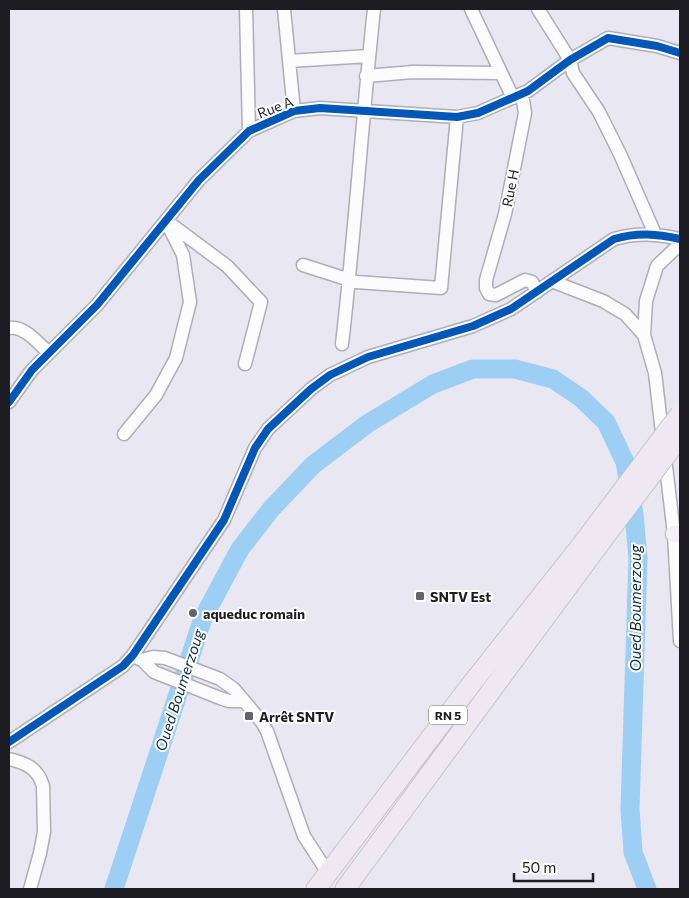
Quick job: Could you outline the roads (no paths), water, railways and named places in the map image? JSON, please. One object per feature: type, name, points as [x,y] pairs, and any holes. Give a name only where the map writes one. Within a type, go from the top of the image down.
[{"type":"highway","name":"RN 5","points":[[345,889],[589,547],[680,414]]},
{"type":"highway","name":"RN 5","points":[[316,889],[470,686],[680,437]]},
{"type":"street","points":[[246,9],[249,131]]},
{"type":"street","points":[[284,9],[294,111]]},
{"type":"street","points":[[342,344],[366,76],[374,9]]},
{"type":"street","points":[[471,9],[501,73],[518,96]]},
{"type":"street","points":[[538,9],[570,60],[573,72],[599,112],[656,234]]},
{"type":"street","name":"Rue A","points":[[9,402],[32,370],[97,305],[199,180],[249,131],[294,111],[320,108],[457,117],[478,113],[518,96],[570,60],[608,38],[657,46],[680,53]]},
{"type":"street","points":[[289,61],[369,56]]},
{"type":"street","points":[[366,76],[413,72],[501,73]]},
{"type":"street","name":"Rue H","points":[[518,96],[525,113],[505,214],[486,280],[486,288],[489,294],[496,295],[525,280],[532,282],[537,292]]},
{"type":"street","points":[[303,265],[356,282],[441,288],[457,117]]},
{"type":"street","points":[[166,221],[227,266],[260,302],[244,364]]},
{"type":"street","points":[[124,434],[156,395],[176,358],[190,302],[183,255],[166,221]]},
{"type":"street","points":[[137,658],[224,520],[255,448],[268,430],[299,400],[324,380],[349,365],[368,357],[473,326],[512,309],[554,282],[614,239],[629,235],[656,234],[680,239]]},
{"type":"street","points":[[680,244],[657,266],[646,301],[644,336],[655,372],[677,534],[680,641]]},
{"type":"street","points":[[554,282],[603,301],[624,314],[644,336]]},
{"type":"street","points":[[9,328],[23,330],[49,354]]},
{"type":"street","points":[[137,658],[149,669],[159,674],[229,701],[243,701]]},
{"type":"street","points":[[9,742],[137,658],[166,658],[220,678],[234,689],[267,731],[304,836],[328,873]]},
{"type":"street","points":[[9,760],[25,763],[31,767],[41,779],[43,786],[44,832],[30,889]]},
{"type":"waterway","name":"Oued Boumerzoug","points":[[114,889],[203,618],[240,549],[272,508],[313,465],[367,424],[433,384],[473,369],[515,369],[553,379],[581,398],[606,422],[625,462],[634,514],[638,558],[630,809],[633,852],[647,889]]},
{"type":"place","name":"SNTV Est","points":[[420,596]]},
{"type":"place","name":"aqueduc romain","points":[[193,613]]},
{"type":"place","name":"Arrêt SNTV","points":[[249,716]]}]
